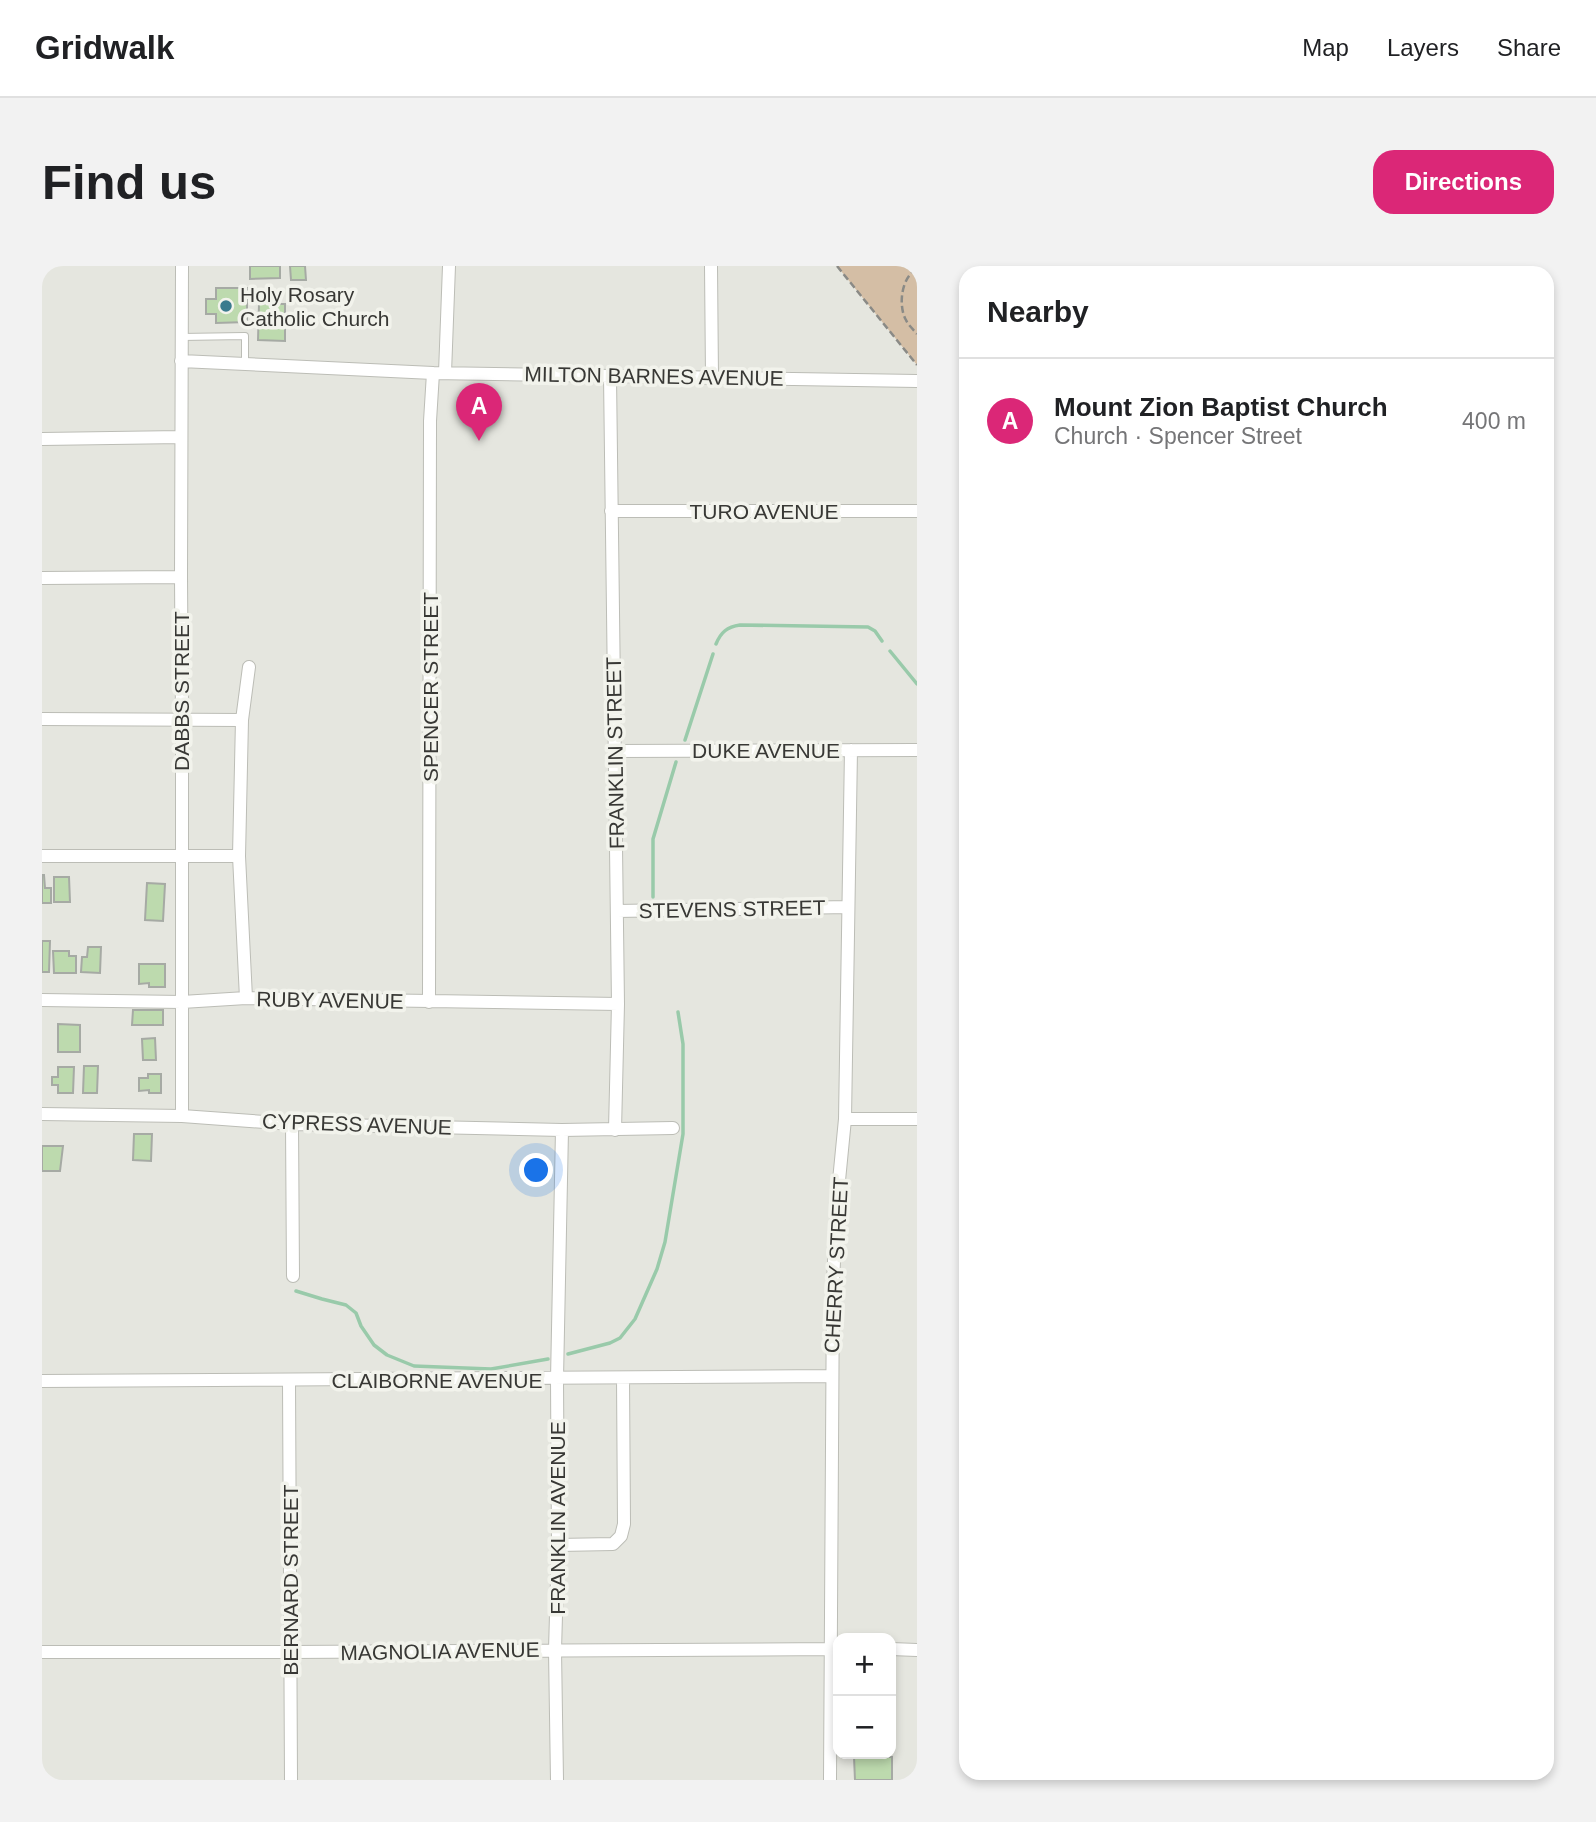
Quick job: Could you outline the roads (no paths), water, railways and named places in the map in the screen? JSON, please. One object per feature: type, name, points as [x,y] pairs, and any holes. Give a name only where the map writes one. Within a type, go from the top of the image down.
[{"type":"street","name":"DABBS STREET","points":[[182,266],[182,1116]]},
{"type":"street","name":"SPENCER STREET","points":[[429,1002],[430,435],[449,266]]},
{"type":"street","points":[[711,266],[712,377]]},
{"type":"street","name":"MILTON BARNES AVENUE","points":[[181,361],[439,373],[917,381]]},
{"type":"street","name":"FRANKLIN STREET","points":[[611,376],[618,1004],[615,1130]]},
{"type":"street","points":[[42,439],[181,438]]},
{"type":"street","name":"TURO AVENUE","points":[[611,511],[917,511]]},
{"type":"street","points":[[42,578],[181,577]]},
{"type":"street","points":[[246,998],[239,856],[242,720],[249,667]]},
{"type":"street","points":[[42,719],[242,720]]},
{"type":"street","name":"CHERRY STREET","points":[[834,1633],[834,1241],[845,1119],[851,750]]},
{"type":"street","name":"DUKE AVENUE","points":[[615,751],[917,750]]},
{"type":"street","points":[[42,856],[239,856]]},
{"type":"street","name":"STEVENS STREET","points":[[617,911],[848,907]]},
{"type":"street","name":"RUBY AVENUE","points":[[42,1000],[182,1002],[246,998],[618,1004]]},
{"type":"street","name":"CYPRESS AVENUE","points":[[42,1114],[182,1116],[292,1124],[562,1130],[673,1128]]},
{"type":"street","points":[[845,1119],[917,1119]]},
{"type":"street","points":[[292,1124],[293,1276]]},
{"type":"street","name":"FRANKLIN AVENUE","points":[[557,1780],[557,1379],[562,1130]]},
{"type":"street","name":"CLAIBORNE AVENUE","points":[[42,1381],[832,1376]]},
{"type":"street","points":[[558,1545],[612,1544],[621,1536],[624,1524],[623,1378]]},
{"type":"street","name":"BERNARD STREET","points":[[289,1381],[291,1780]]},
{"type":"street","name":"MAGNOLIA AVENUE","points":[[42,1652],[833,1649]]},
{"type":"street","points":[[896,1649],[917,1650]]},
{"type":"street","name":"CHERRY STREET","points":[[830,1780],[833,1682]]},
{"type":"lane","points":[[181,337],[245,336],[245,364]]},
{"type":"waterway","points":[[716,644],[725,631],[740,625],[868,627],[875,631],[882,641]]},
{"type":"waterway","points":[[890,651],[917,684]]},
{"type":"waterway","points":[[685,740],[713,654]]},
{"type":"waterway","points":[[653,897],[653,839],[676,762]]},
{"type":"waterway","points":[[568,1354],[620,1338],[635,1319],[657,1269],[665,1242],[683,1134],[683,1044],[678,1012]]},
{"type":"waterway","points":[[296,1291],[346,1305],[356,1313],[374,1345],[387,1355],[414,1366],[491,1369],[548,1359]]},
{"type":"place","name":"Holy Rosary Catholic Church","points":[[226,306]]},
{"type":"place","name":"Mount Zion Baptist Church","points":[[479,441]]}]
